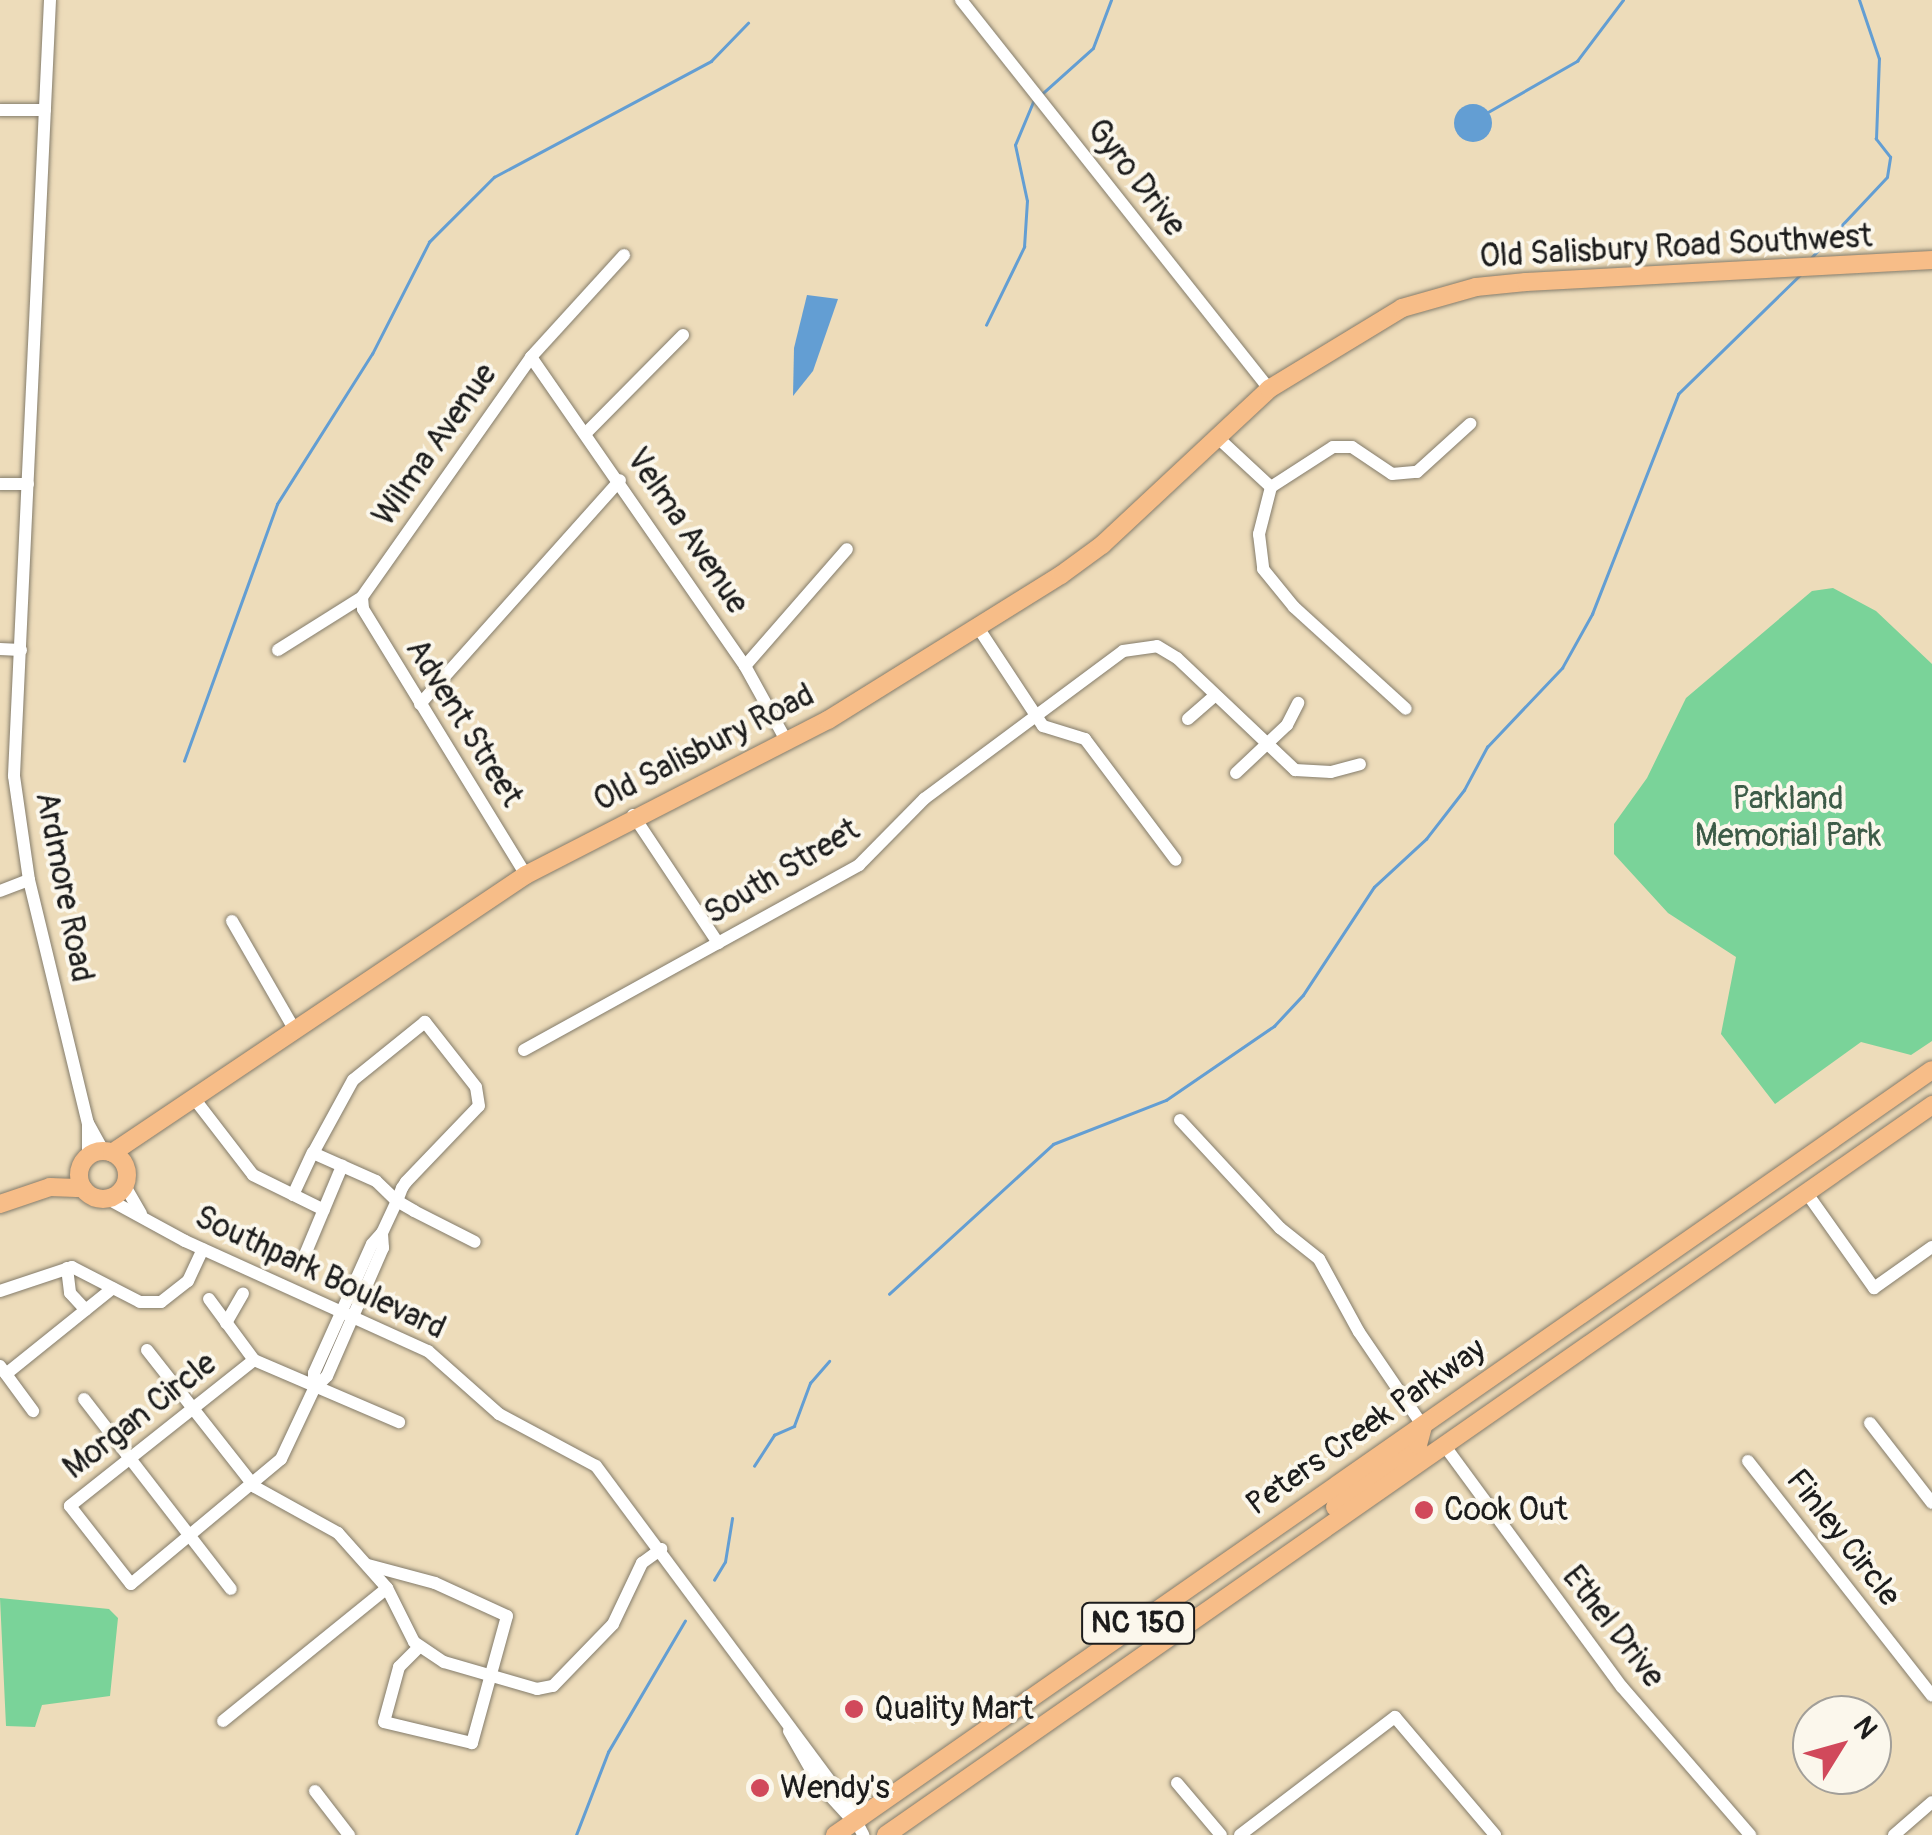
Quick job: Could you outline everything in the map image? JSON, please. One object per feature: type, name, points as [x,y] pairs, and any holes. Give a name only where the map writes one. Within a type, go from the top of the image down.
[{"type":"main road","name":"Old Salisbury Road Southwest","points":[[1269,389],[1402,308],[1476,287],[1932,260]]},
{"type":"main road","name":"Old Salisbury Road","points":[[0,1204],[50,1187],[102,1158],[526,874],[633,815],[787,742],[977,626],[1102,545],[1269,389]]},
{"type":"main road","name":"Peters Creek Parkway","points":[[836,1835],[858,1828],[1536,1344],[1932,1070]]},
{"type":"main road","name":"Peters Creek Parkway","points":[[886,1835],[1932,1105]]},
{"type":"main road","points":[[83,1188],[102,1158],[124,1186],[108,1199]]},
{"type":"main road","name":"Old Salisbury Road","points":[[50,1187],[83,1188],[108,1199]]},
{"type":"main road","points":[[1444,1445],[1437,1429],[1531,1358],[1536,1344]]},
{"type":"main road","points":[[1292,1551],[1315,1522],[1418,1445],[1423,1426]]},
{"type":"street","name":"Ardmore Road","points":[[50,0],[14,776],[28,880],[88,1123],[102,1158]]},
{"type":"street","name":"Gyro Drive","points":[[961,0],[1269,389]]},
{"type":"street","points":[[0,110],[45,110]]},
{"type":"street","name":"Wilma Avenue","points":[[278,650],[362,597],[531,357],[624,255]]},
{"type":"street","points":[[586,433],[683,335]]},
{"type":"street","name":"Velma Avenue","points":[[531,357],[620,480],[745,666],[787,742]]},
{"type":"street","points":[[1406,709],[1294,607],[1262,569],[1259,534],[1270,487],[1334,447],[1352,447],[1392,474],[1417,472],[1470,424]]},
{"type":"street","points":[[1217,437],[1270,487]]},
{"type":"street","points":[[420,704],[620,480]]},
{"type":"street","points":[[0,484],[28,484]]},
{"type":"street","points":[[745,666],[848,549]]},
{"type":"street","name":"Advent Street","points":[[362,597],[420,704],[526,874]]},
{"type":"street","points":[[977,626],[1034,716],[1043,726],[1085,739],[1176,860]]},
{"type":"street","name":"South Street","points":[[524,1050],[874,854],[924,800],[1123,651],[1144,645],[1177,658],[1214,696]]},
{"type":"street","points":[[0,649],[21,650]]},
{"type":"street","points":[[1188,719],[1214,696],[1265,748],[1308,773],[1360,764]]},
{"type":"street","points":[[1236,773],[1265,748],[1298,703]]},
{"type":"street","points":[[633,815],[718,943]]},
{"type":"street","points":[[0,891],[28,880]]},
{"type":"street","points":[[232,921],[294,1028]]},
{"type":"street","name":"Morgan Circle","points":[[254,1360],[70,1506],[131,1584],[255,1487],[281,1460],[349,1311],[383,1248],[382,1232],[397,1200],[419,1165],[480,1104],[476,1087],[424,1022],[353,1080],[313,1152]]},
{"type":"street","points":[[193,1096],[253,1176],[324,1210]]},
{"type":"street","points":[[1180,1120],[1280,1228],[1320,1259],[1359,1332],[1423,1426]]},
{"type":"street","points":[[293,1195],[313,1152],[476,1242]]},
{"type":"street","points":[[304,1258],[342,1166]]},
{"type":"street","name":"Southpark Boulevard","points":[[124,1186],[142,1216]]},
{"type":"street","points":[[1806,1192],[1874,1288],[1932,1247]]},
{"type":"street","name":"Southpark Boulevard","points":[[108,1199],[203,1250],[349,1311],[456,1370],[517,1426],[596,1466],[661,1549],[789,1730],[820,1784],[858,1828]]},
{"type":"street","points":[[0,1291],[67,1268],[150,1304],[171,1298],[203,1250]]},
{"type":"street","points":[[67,1268],[70,1293],[86,1310]]},
{"type":"street","points":[[34,1411],[3,1370],[113,1288]]},
{"type":"street","points":[[226,1322],[243,1293]]},
{"type":"street","points":[[209,1300],[254,1360],[399,1422]]},
{"type":"street","points":[[147,1350],[255,1487],[338,1533],[368,1565],[387,1588],[418,1647],[492,1676],[537,1688],[560,1682],[623,1610],[642,1563],[661,1549]]},
{"type":"street","points":[[84,1399],[231,1589]]},
{"type":"street","points":[[1870,1423],[1932,1503]]},
{"type":"street","name":"Ethel Drive","points":[[1444,1445],[1622,1687],[1750,1835]]},
{"type":"street","name":"Finley Circle","points":[[1748,1461],[1932,1696]]},
{"type":"street","points":[[368,1565],[435,1583],[506,1616],[472,1742],[384,1722],[399,1667],[418,1647]]},
{"type":"street","points":[[224,1720],[387,1588]]},
{"type":"street","points":[[1240,1835],[1395,1717],[1496,1835]]},
{"type":"street","points":[[1177,1783],[1221,1835]]},
{"type":"street","points":[[315,1791],[350,1835]]},
{"type":"street","points":[[1894,1835],[1932,1802]]},
{"type":"green space","name":"Parkland Memorial Park","points":[[1833,588],[1876,611],[1932,664],[1932,1041],[1911,1055],[1861,1042],[1775,1104],[1721,1034],[1736,957],[1668,913],[1614,854],[1614,824],[1647,778],[1686,698],[1812,591]]},
{"type":"green space","points":[[0,1598],[109,1609],[118,1618],[110,1696],[42,1705],[35,1727],[6,1726]]},
{"type":"water","points":[[1473,104],[1487,109],[1492,123],[1487,137],[1473,142],[1459,137],[1454,123],[1459,109]]},
{"type":"water","points":[[807,295],[838,299],[813,371],[793,396],[794,348]]},
{"type":"waterway","points":[[1043,93],[1093,48],[1111,0]]},
{"type":"waterway","points":[[1488,112],[1577,61],[1623,0]]},
{"type":"waterway","points":[[1810,259],[1887,177],[1890,157],[1876,139],[1879,59],[1859,0]]},
{"type":"waterway","points":[[184,761],[277,504],[372,354],[429,242],[494,177],[711,61],[748,23]]},
{"type":"waterway","points":[[986,325],[1024,247],[1027,201],[1015,145],[1033,102]]},
{"type":"waterway","points":[[889,1294],[1053,1144],[1166,1100],[1274,1026],[1303,995],[1374,887],[1426,839],[1464,790],[1487,747],[1562,668],[1592,614],[1678,394],[1801,274]]},
{"type":"waterway","points":[[754,1466],[774,1435],[794,1426],[810,1383],[829,1361]]},
{"type":"waterway","points":[[714,1580],[725,1562],[732,1519]]},
{"type":"waterway","points":[[576,1835],[608,1752],[685,1621]]},
{"type":"place","name":"Cook Out","points":[[1424,1510]]},
{"type":"place","name":"Quality Mart","points":[[854,1709]]},
{"type":"place","name":"Wendy's","points":[[760,1788]]}]
